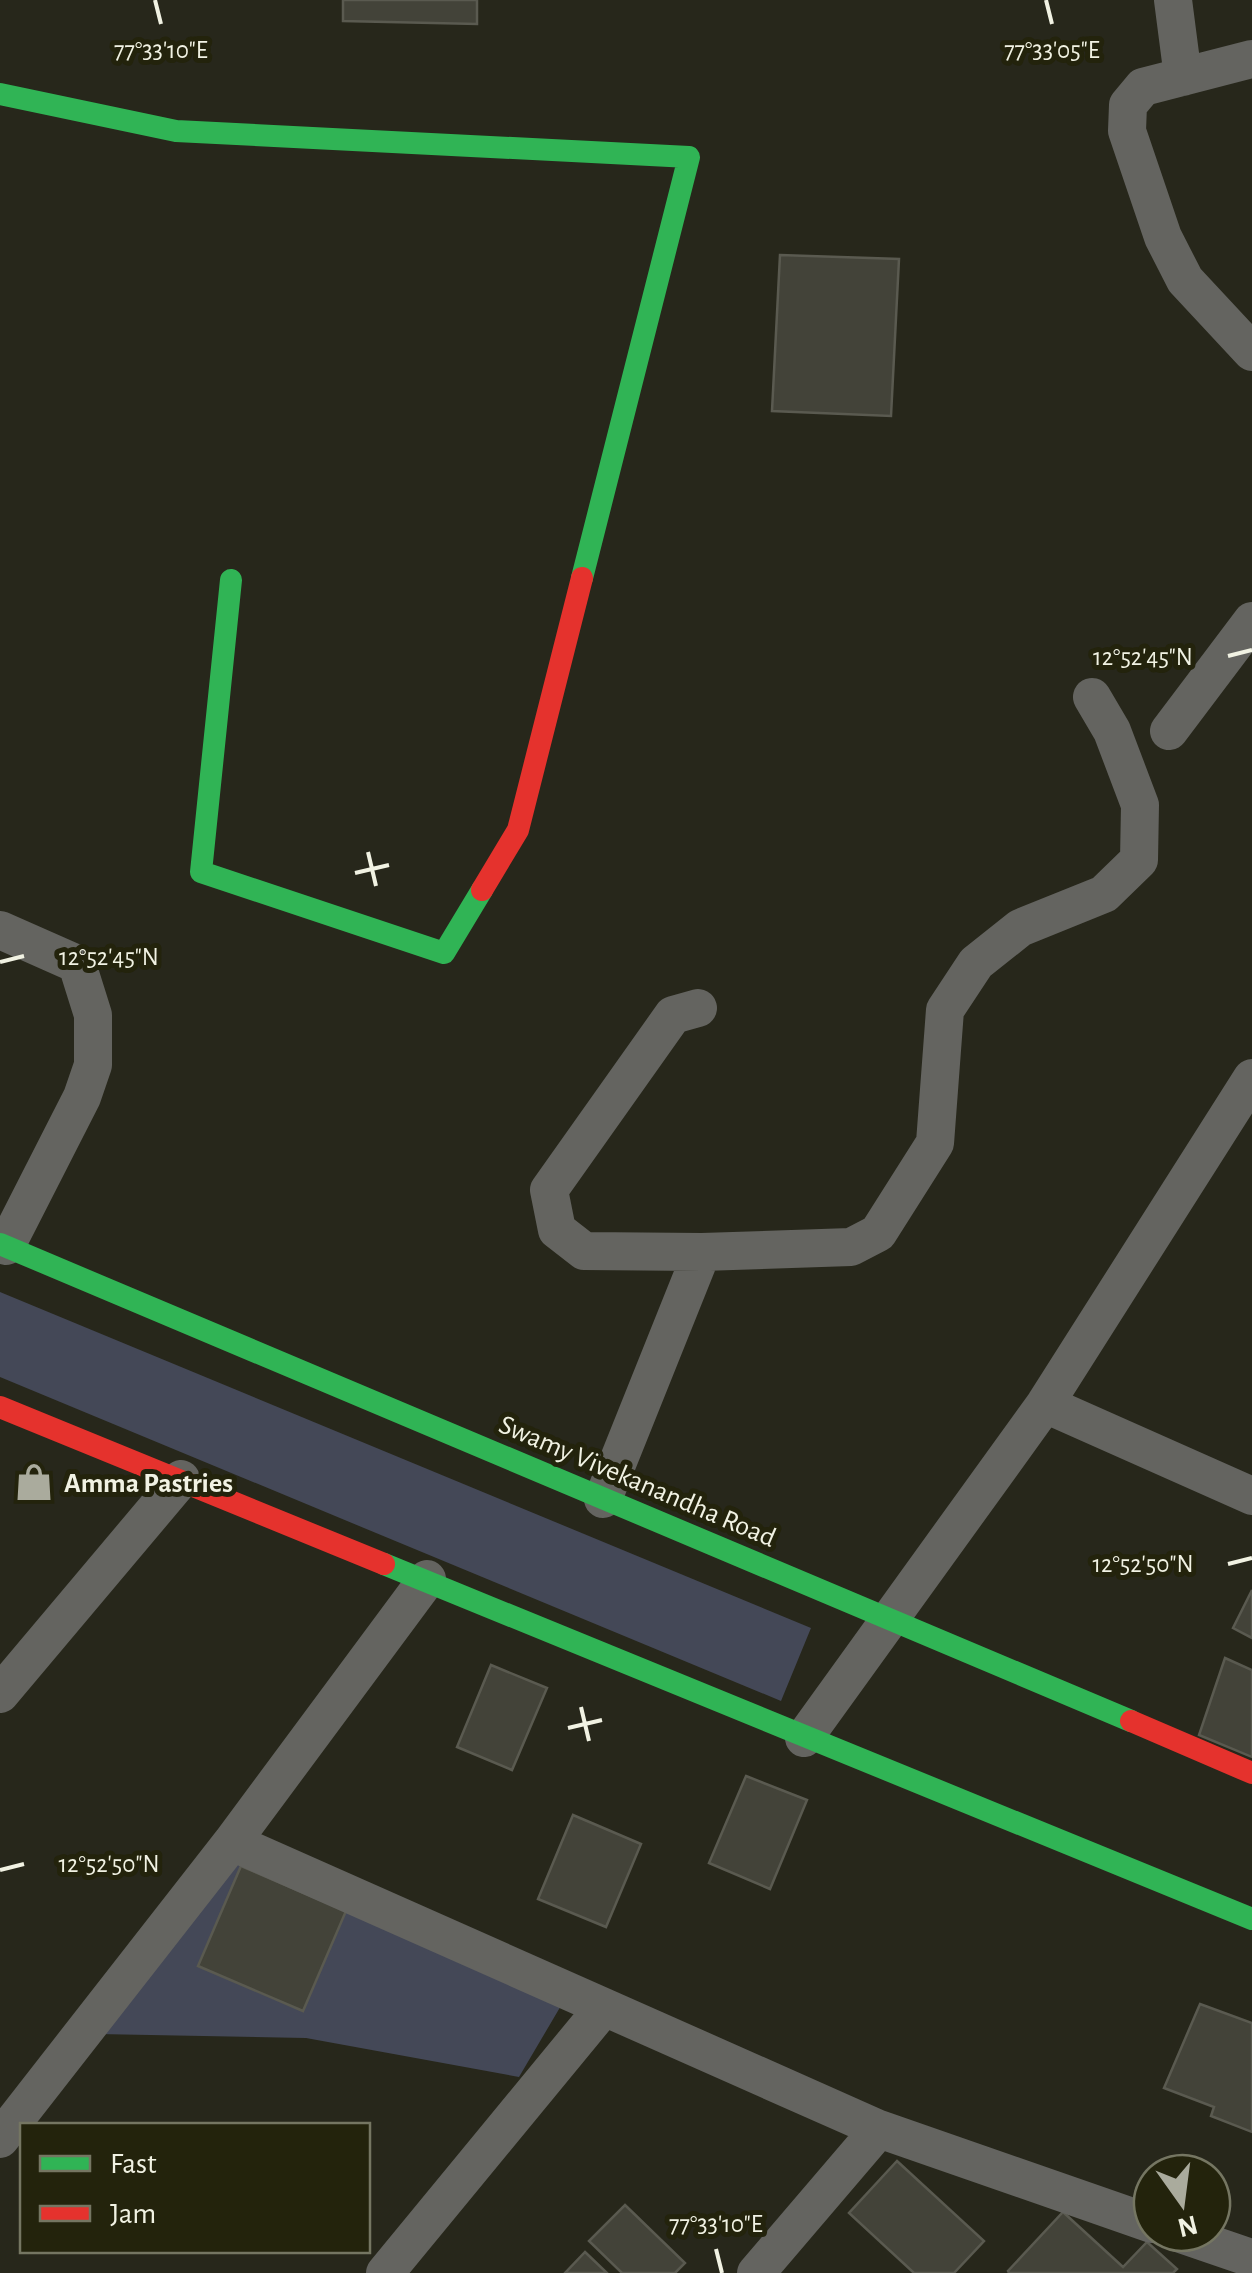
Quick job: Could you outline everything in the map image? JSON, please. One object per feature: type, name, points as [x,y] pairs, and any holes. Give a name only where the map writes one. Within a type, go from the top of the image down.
[{"type":"main road","points":[[0,94],[176,131],[689,157],[518,830],[444,953],[201,872],[231,580]]},
{"type":"main road","name":"Swamy Vivekanandha Road","points":[[3,1245],[603,1499],[894,1617],[1252,1773]]},
{"type":"main road","points":[[0,1407],[1252,1919]]},
{"type":"street","points":[[1173,0],[1182,77]]},
{"type":"street","points":[[1252,59],[1143,87],[1128,105],[1127,130],[1163,237],[1184,280],[1252,352]]},
{"type":"street","points":[[1169,731],[1252,621]]},
{"type":"street","points":[[698,1008],[673,1014],[549,1190],[558,1230],[584,1251],[702,1252],[852,1246],[878,1234],[935,1143],[944,1010],[976,962],[1020,928],[1104,894],[1139,860],[1140,805],[1112,730],[1092,697]]},
{"type":"street","points":[[0,930],[77,964],[94,1015],[93,1065],[82,1097],[3,1245]]},
{"type":"street","points":[[804,1738],[1045,1404],[1252,1078]]},
{"type":"street","points":[[603,1499],[702,1252]]},
{"type":"street","points":[[1045,1404],[1252,1496]]},
{"type":"street","points":[[0,1694],[181,1478]]},
{"type":"street","points":[[0,2140],[232,1842],[427,1579]]},
{"type":"street","points":[[232,1842],[879,2129],[1132,2217]]},
{"type":"street","points":[[385,2273],[604,2007]]},
{"type":"street","points":[[756,2273],[879,2129]]},
{"type":"shaded area","points":[[0,1292],[811,1628],[781,1701],[0,1377]]},
{"type":"shaded area","points":[[232,1858],[562,2004],[519,2077],[306,2038],[97,2034]]},
{"type":"building","points":[[343,0],[477,0],[477,24],[343,21]]},
{"type":"building","points":[[780,255],[899,259],[891,416],[772,411]]},
{"type":"building","points":[[1252,1590],[1252,1638],[1233,1628]]},
{"type":"building","points":[[1225,1658],[1252,1670],[1252,1757],[1199,1735]]},
{"type":"building","points":[[491,1665],[547,1688],[512,1770],[457,1747]]},
{"type":"building","points":[[746,1776],[807,1800],[770,1889],[709,1863]]},
{"type":"building","points":[[573,1815],[641,1844],[606,1927],[538,1899]]},
{"type":"building","points":[[241,1866],[346,1911],[303,2011],[198,1966]]},
{"type":"building","points":[[1200,2004],[1252,2023],[1252,2132],[1211,2116],[1214,2107],[1164,2088]]},
{"type":"building","points":[[897,2161],[984,2241],[954,2273],[914,2273],[849,2213]]},
{"type":"building","points":[[625,2205],[685,2263],[675,2273],[622,2273],[589,2241]]},
{"type":"building","points":[[1063,2212],[1123,2267],[1136,2253],[1159,2253],[1177,2269],[1173,2273],[1008,2271]]},
{"type":"building","points":[[585,2252],[607,2273],[565,2273]]},
{"type":"traffic: fast","points":[[0,94],[176,131],[689,157],[582,578]]},
{"type":"traffic: fast","points":[[231,580],[201,872],[444,953],[482,890]]},
{"type":"traffic: fast","points":[[0,1244],[1131,1721]]},
{"type":"traffic: fast","points":[[384,1564],[1252,1919]]},
{"type":"traffic: jam","points":[[482,890],[518,830],[582,578]]},
{"type":"traffic: jam","points":[[0,1407],[384,1564]]},
{"type":"traffic: jam","points":[[1131,1721],[1252,1773]]},
{"type":"place","name":"Amma Pastries","points":[[34,1482]]}]
